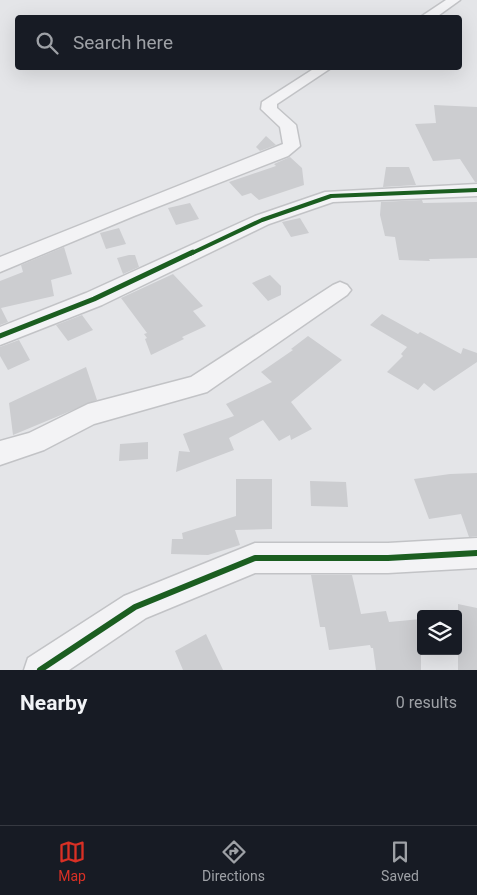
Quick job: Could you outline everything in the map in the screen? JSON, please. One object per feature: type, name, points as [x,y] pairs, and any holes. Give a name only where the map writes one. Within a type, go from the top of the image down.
[{"type":"street","points":[[430,15],[454,0]]},
{"type":"street","points":[[0,265],[127,212],[282,152],[292,146],[288,126],[269,109],[270,102],[321,70]]},
{"type":"street","points":[[0,336],[94,299],[262,220],[331,196],[477,190]]},
{"type":"street","points":[[0,453],[35,442],[88,415],[198,385],[340,290]]},
{"type":"street","points":[[40,670],[136,607],[255,558],[388,558],[477,554]]},
{"type":"building","points":[[434,105],[477,107],[477,182],[475,182],[460,159],[433,161],[415,124],[436,123]]},
{"type":"building","points":[[266,136],[276,145],[260,151],[256,147]]},
{"type":"building","points":[[290,157],[302,168],[304,185],[259,200],[251,193],[242,196],[229,182],[276,166],[274,164]]},
{"type":"building","points":[[386,167],[409,167],[416,185],[383,187]]},
{"type":"building","points":[[422,200],[423,203],[477,202],[477,258],[429,259],[430,261],[399,260],[395,237],[385,236],[380,215],[381,202]]},
{"type":"building","points":[[190,203],[199,219],[176,225],[168,208]]},
{"type":"building","points":[[300,218],[309,233],[291,237],[282,222]]},
{"type":"building","points":[[119,228],[126,244],[106,249],[100,233]]},
{"type":"building","points":[[64,247],[72,274],[51,280],[54,296],[1,308],[8,322],[0,325],[0,281],[23,272],[21,265]]},
{"type":"building","points":[[135,255],[139,267],[123,274],[117,258]]},
{"type":"building","points":[[173,274],[203,306],[193,311],[206,326],[151,355],[145,339],[147,338],[144,334],[147,333],[121,298]]},
{"type":"building","points":[[270,275],[281,286],[281,295],[268,301],[252,283]]},
{"type":"building","points":[[382,314],[418,334],[420,332],[461,354],[463,348],[477,353],[477,362],[434,391],[424,383],[418,390],[387,372],[403,356],[401,354],[407,347],[370,325]]},
{"type":"building","points":[[82,315],[93,330],[68,341],[56,325]]},
{"type":"building","points":[[308,336],[342,360],[291,402],[312,429],[291,440],[290,435],[279,441],[263,420],[229,438],[234,450],[176,472],[179,451],[190,452],[183,434],[234,416],[226,404],[272,382],[261,372],[293,350],[291,349]]},
{"type":"building","points":[[19,340],[30,360],[8,370],[0,356],[0,347]]},
{"type":"building","points":[[86,367],[97,400],[13,435],[9,403]]},
{"type":"building","points":[[148,442],[148,459],[119,461],[120,444]]},
{"type":"building","points":[[477,473],[477,536],[469,537],[461,514],[429,519],[414,479],[450,474]]},
{"type":"building","points":[[236,479],[272,479],[272,529],[235,530],[240,545],[208,555],[171,554],[172,539],[183,539],[182,533],[236,516]]},
{"type":"building","points":[[310,481],[346,482],[348,507],[311,506]]},
{"type":"building","points":[[311,575],[352,575],[361,614],[386,611],[389,622],[417,619],[417,655],[421,655],[421,670],[376,670],[373,648],[370,645],[329,650],[325,627],[320,627]]},
{"type":"building","points":[[458,604],[477,608],[477,670],[458,670],[458,655],[462,655],[462,610],[458,610]]},
{"type":"building","points":[[206,634],[223,670],[183,670],[175,651]]},
{"type":"cycle path","points":[[0,336],[94,299],[262,220],[331,196],[477,190]]},
{"type":"cycle path","points":[[40,670],[135,607],[255,558],[388,558],[477,553]]}]
